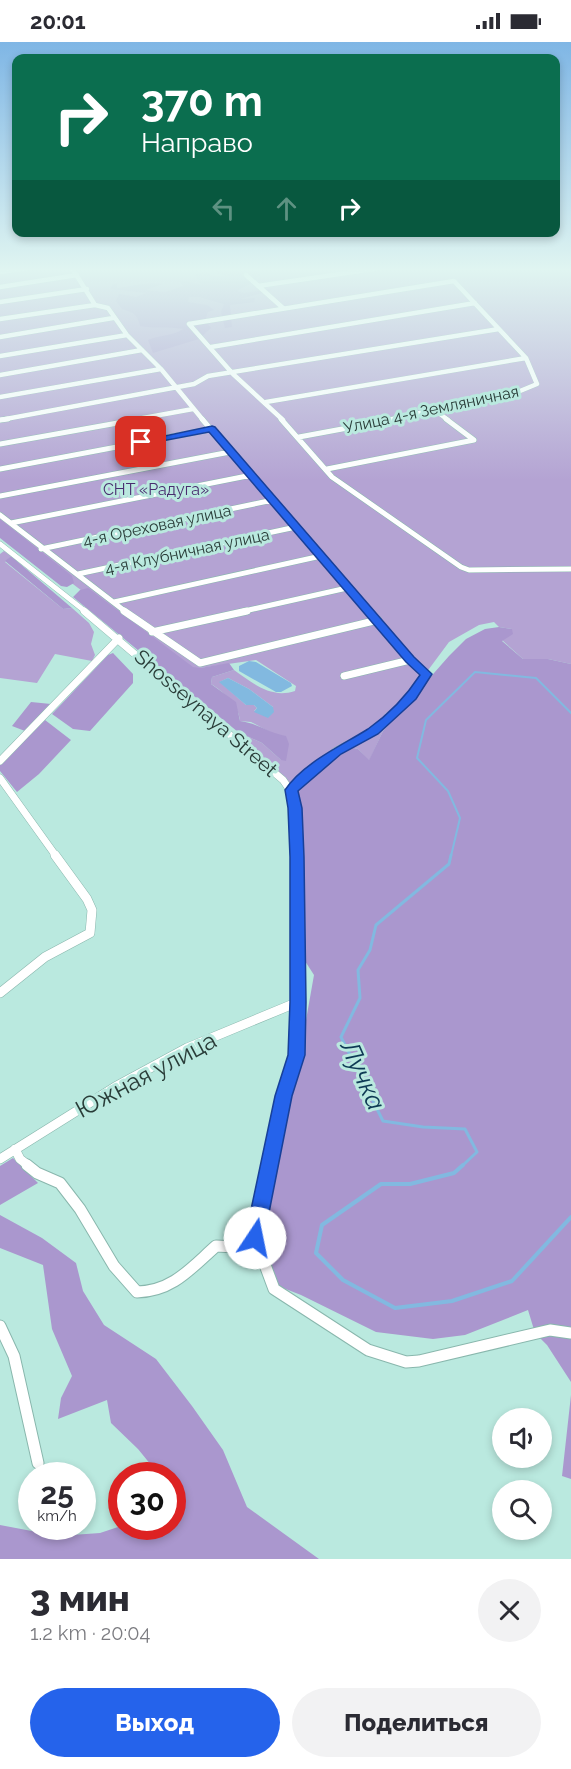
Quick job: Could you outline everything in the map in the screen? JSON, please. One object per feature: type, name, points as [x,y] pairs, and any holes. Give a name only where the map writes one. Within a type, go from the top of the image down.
[{"type":"street","points":[[0,356],[104,339]]},
{"type":"street","points":[[131,339],[161,369],[410,660],[426,674],[412,697],[374,731],[336,751],[291,790],[295,808],[297,857],[296,1055],[283,1096],[255,1238],[274,1289],[368,1350],[406,1362],[419,1361],[550,1330],[571,1333]]},
{"type":"street","points":[[204,339],[233,374],[266,402],[340,484],[461,567],[470,570],[571,569]]},
{"type":"street","points":[[212,347],[261,339]]},
{"type":"street","points":[[0,420],[194,384],[208,376],[233,374],[442,339]]},
{"type":"street","name":"Улица 4-я Земляничная","points":[[299,437],[436,411],[520,391],[537,384],[526,358],[509,339]]},
{"type":"street","points":[[0,375],[142,350]]},
{"type":"street","points":[[266,402],[526,358]]},
{"type":"street","points":[[0,397],[161,369]]},
{"type":"street","points":[[0,444],[193,409]]},
{"type":"street","points":[[327,469],[474,440],[436,411]]},
{"type":"street","points":[[0,469],[212,429]]},
{"type":"street","points":[[0,496],[230,452]]},
{"type":"street","points":[[11,523],[252,475]]},
{"type":"street","name":"4-я Ореховая улица","points":[[41,549],[273,500]]},
{"type":"street","points":[[0,515],[41,549],[78,574],[152,632],[200,663],[378,620]]},
{"type":"street","name":"4-я Клубничная улица","points":[[78,574],[296,527]]},
{"type":"street","name":"Shosseynaya Street","points":[[0,544],[120,638],[283,780],[291,790]]},
{"type":"street","points":[[114,602],[321,556]]},
{"type":"street","points":[[152,632],[347,588]]},
{"type":"street","points":[[0,761],[120,638]]},
{"type":"street","points":[[344,676],[410,660]]},
{"type":"street","points":[[0,778],[87,899],[92,910],[90,933],[45,957],[0,993]]},
{"type":"street","name":"Южная улица","points":[[0,1159],[115,1087],[187,1048],[298,1002]]},
{"type":"street","points":[[15,1149],[20,1159],[37,1173],[60,1183],[80,1209],[114,1266],[137,1292],[153,1293],[173,1286],[216,1246],[236,1247],[261,1254]]},
{"type":"street","points":[[0,1326],[14,1356],[38,1462]]},
{"type":"green space","name":"СНТ «Радуга»","points":[[0,339],[571,339],[571,664],[548,659],[523,659],[502,640],[512,629],[499,627],[494,622],[479,625],[449,642],[406,700],[385,714],[388,715],[367,733],[329,755],[290,785],[238,732],[262,743],[281,760],[272,733],[251,722],[240,721],[237,710],[230,700],[211,684],[212,677],[234,670],[270,691],[286,693],[295,691],[296,686],[256,660],[186,670],[65,578],[0,523]],"holes":[[[228,678],[249,689],[273,707],[254,711],[257,708],[254,705],[246,705],[220,682]]]},
{"type":"green space","points":[[4,551],[11,556],[5,562],[63,609],[72,608],[89,623],[94,632],[91,644],[95,655],[92,661],[55,654],[37,683],[0,678],[0,554]]},
{"type":"green space","points":[[398,715],[383,731],[369,761],[358,749],[350,747]]},
{"type":"shaded area","points":[[151,339],[199,339],[153,353],[148,340]]},
{"type":"shaded area","points":[[0,519],[72,576],[74,583],[67,587],[61,586],[0,538]]},
{"type":"shaded area","points":[[11,556],[72,608],[63,609],[5,561]]},
{"type":"shaded area","points":[[88,588],[193,667],[229,663],[234,670],[212,677],[211,684],[236,702],[240,721],[286,736],[289,744],[286,761],[281,760],[262,743],[238,732],[73,597],[80,590]]},
{"type":"shaded area","points":[[499,627],[512,629],[513,634],[502,641],[523,659],[548,659],[571,664],[571,1382],[547,1345],[535,1333],[528,1310],[465,1335],[433,1339],[376,1332],[278,1286],[268,1269],[265,1237],[267,1201],[294,1088],[314,975],[305,961],[302,905],[303,829],[296,792],[325,763],[350,747],[358,749],[369,760],[383,731],[449,656],[466,639],[485,629]]},
{"type":"shaded area","points":[[113,653],[133,674],[133,683],[90,731],[73,729],[52,714],[108,655]]},
{"type":"shaded area","points":[[31,702],[51,704],[25,731],[12,726]]},
{"type":"shaded area","points":[[45,720],[71,740],[39,774],[17,792],[0,771],[0,765]]},
{"type":"shaded area","points":[[13,1158],[38,1183],[0,1205],[0,1166]]},
{"type":"shaded area","points":[[0,1215],[42,1238],[76,1263],[83,1291],[104,1325],[156,1359],[223,1450],[247,1507],[319,1559],[0,1559],[0,1525],[18,1528],[18,1540],[96,1540],[96,1533],[108,1530],[108,1540],[186,1540],[186,1462],[149,1462],[111,1423],[107,1400],[58,1419],[61,1398],[72,1376],[52,1329],[43,1265],[0,1248]]},
{"type":"shaded area","points":[[571,1395],[571,1479],[562,1476]]},
{"type":"water","points":[[249,661],[256,662],[291,683],[292,686],[276,692],[239,671],[239,666]]},
{"type":"water","points":[[228,678],[249,689],[273,707],[274,712],[268,718],[254,712],[257,708],[254,705],[246,705],[219,682]]},
{"type":"waterway","name":"Лучка","points":[[451,856],[460,818],[448,791],[417,758],[426,720],[475,672],[536,678],[571,713]]},
{"type":"waterway","name":"Лучка","points":[[451,855],[449,864],[376,925],[370,950],[358,970],[360,998],[341,1037],[383,1121],[423,1127],[465,1129],[477,1152],[462,1166]]},
{"type":"waterway","name":"Лучка","points":[[463,1165],[454,1173],[410,1184],[381,1184],[322,1225],[316,1253],[343,1280],[395,1308],[452,1301],[512,1281],[571,1217]]},
{"type":"route","points":[[141,442],[212,429],[347,588],[378,620],[410,660],[426,674],[412,697],[374,731],[336,751],[291,790],[295,808],[297,857],[296,1055],[283,1096],[255,1238]]}]
